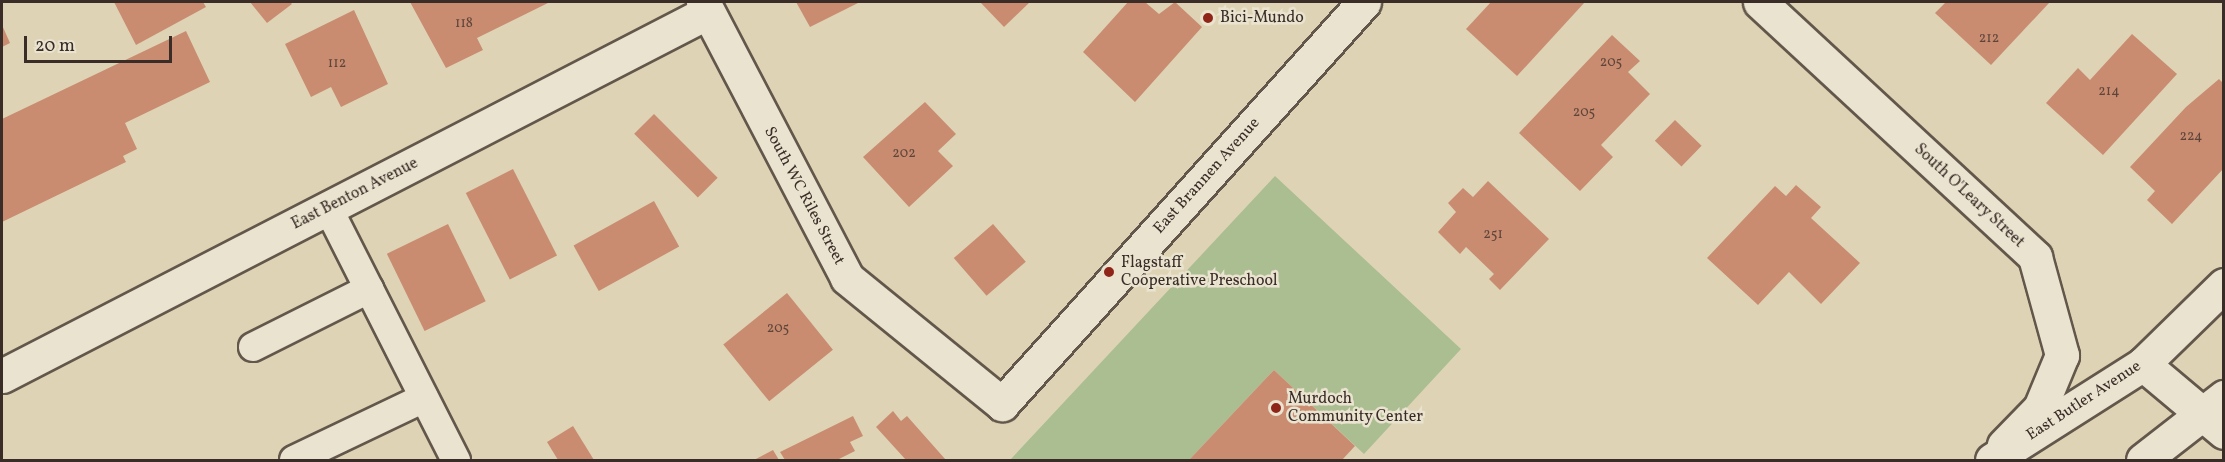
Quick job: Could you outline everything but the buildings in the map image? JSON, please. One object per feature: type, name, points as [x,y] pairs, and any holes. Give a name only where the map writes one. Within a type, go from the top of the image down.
[{"type":"street","name":"East Brannen Avenue","points":[[1002,404],[1365,2]]},
{"type":"street","name":"South O'Leary Street","points":[[1760,2],[2035,257],[2062,355],[2040,408],[1991,460]]},
{"type":"street","name":"South WC Riles Street","points":[[706,7],[847,278],[1002,404]]},
{"type":"street","name":"East Benton Avenue","points":[[2,376],[328,208],[706,7]]},
{"type":"street","name":"East Butler Avenue","points":[[1991,460],[2143,364],[2223,285]]},
{"type":"street","points":[[2143,364],[2217,415],[2143,460]]},
{"type":"lane","points":[[328,208],[456,460]]},
{"type":"lane","points":[[253,347],[369,289]]},
{"type":"lane","points":[[294,460],[424,398]]},
{"type":"green space","points":[[1275,176],[1461,349],[1364,454],[1274,370],[1189,460],[1010,460]]},
{"type":"place","name":"Bici-Mundo","points":[[1208,18]]},
{"type":"place","name":"Flagstaff Cooperative Preschool","points":[[1109,272]]},
{"type":"place","name":"Murdoch Community Center","points":[[1276,408]]}]
